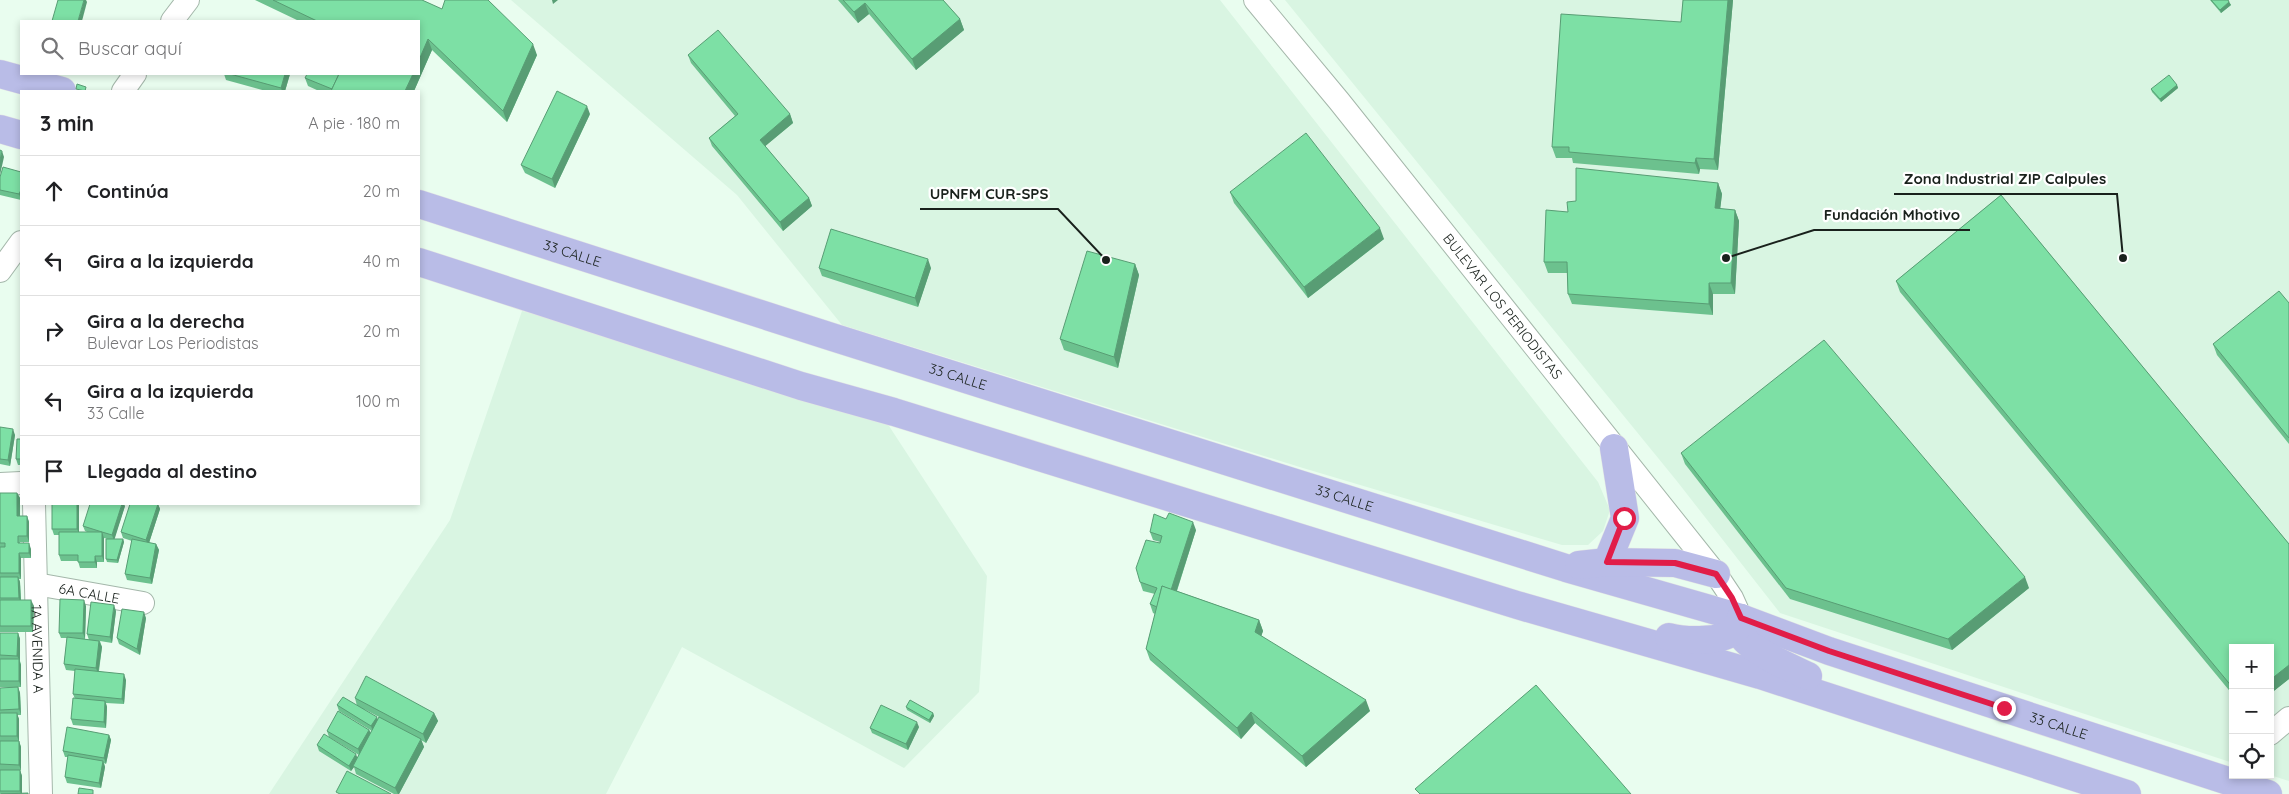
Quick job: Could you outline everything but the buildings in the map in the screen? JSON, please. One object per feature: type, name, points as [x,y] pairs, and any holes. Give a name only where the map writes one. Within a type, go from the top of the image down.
[{"type":"main road","points":[[0,74],[58,90]]},
{"type":"main road","points":[[0,129],[20,135]]},
{"type":"main road","name":"33 CALLE","points":[[420,204],[823,334],[1566,568],[1741,618],[1829,651],[2226,772],[2268,794]]},
{"type":"main road","points":[[420,262],[801,386],[894,412],[1517,605],[1760,675],[2127,794]]},
{"type":"main road","points":[[1607,562],[1624,518],[1614,448]]},
{"type":"main road","points":[[1566,568],[1607,562],[1675,563],[1716,574]]},
{"type":"main road","points":[[1517,605],[1546,603],[1672,638],[1704,640],[1729,633],[1735,629],[1741,618]]},
{"type":"main road","points":[[1741,618],[1741,632],[1745,640],[1774,660],[1878,703],[1908,723]]},
{"type":"street","points":[[173,20],[188,0]]},
{"type":"street","name":"BULEVAR LOS PERIODISTAS","points":[[1255,0],[1339,101],[1716,574],[1732,598],[1741,618]]},
{"type":"street","points":[[124,90],[134,75]]},
{"type":"street","points":[[0,271],[20,243]]},
{"type":"street","points":[[0,484],[20,484]]},
{"type":"street","name":"1A AVENIDA A","points":[[34,505],[41,794]]},
{"type":"street","name":"6A CALLE","points":[[36,584],[142,603]]},
{"type":"street","points":[[2274,731],[2289,718]]},
{"type":"shaded area","points":[[511,0],[1220,0],[1598,482],[1610,510],[1603,531],[1588,545],[1562,545],[1303,468],[842,325],[737,195]]},
{"type":"shaded area","points":[[1285,0],[2289,0],[2289,781],[2274,776],[2274,644],[2229,644],[2229,762],[1780,613],[1676,480]]},
{"type":"shaded area","points":[[522,311],[874,403],[987,576],[979,692],[904,768],[682,647],[606,794],[269,794],[450,520]]},
{"type":"place","name":"Fundación Mhotivo","points":[[1726,258]]},
{"type":"place","name":"Zona Industrial ZIP Calpules","points":[[2123,258]]},
{"type":"place","name":"UPNFM CUR-SPS","points":[[1106,260]]},
{"type":"route","points":[[1624,518],[1607,562],[1675,563],[1716,574],[1732,598],[1741,618],[1829,651],[2004,708]]}]
